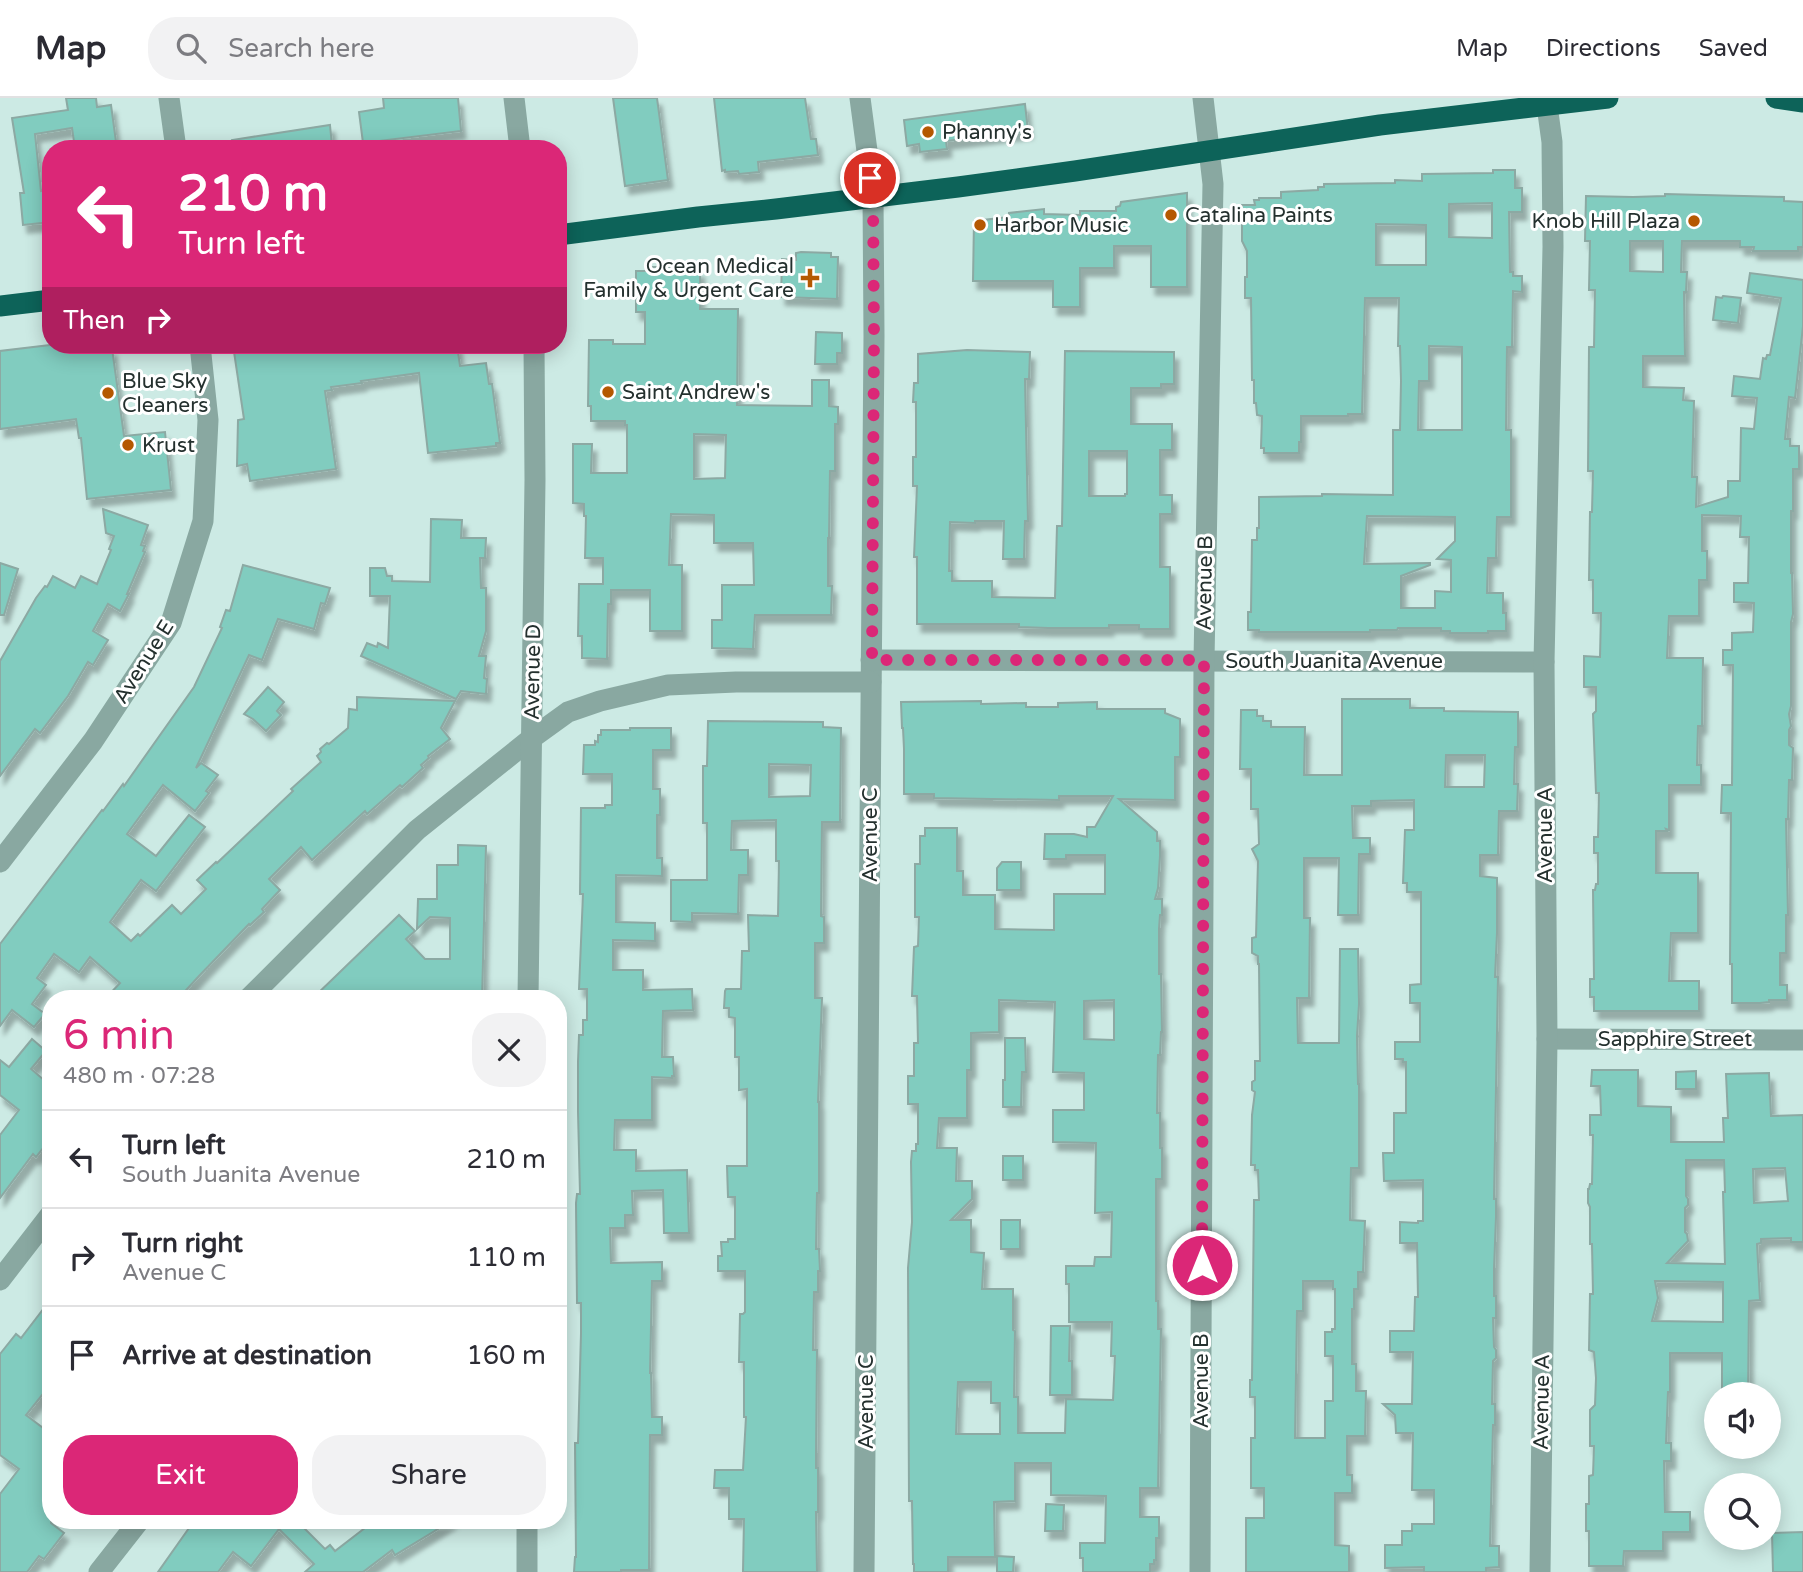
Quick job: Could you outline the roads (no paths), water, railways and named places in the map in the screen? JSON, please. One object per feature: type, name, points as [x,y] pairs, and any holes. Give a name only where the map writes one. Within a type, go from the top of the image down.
[{"type":"highway","points":[[567,234],[1075,171],[1546,102],[1608,98]]},
{"type":"highway","points":[[1776,98],[1803,102]]},
{"type":"highway","points":[[0,306],[42,300]]},
{"type":"street","points":[[169,98],[175,140]]},
{"type":"street","points":[[514,98],[519,140]]},
{"type":"street","name":"Avenue C","points":[[860,98],[873,196],[874,349],[864,1572]]},
{"type":"street","name":"Avenue B","points":[[1200,1572],[1204,660],[1213,184],[1203,98]]},
{"type":"street","name":"Avenue A","points":[[1540,1572],[1547,1039],[1544,662],[1553,247],[1552,142],[1546,102]]},
{"type":"street","name":"Avenue E","points":[[0,862],[93,741],[171,623],[202,521],[208,457],[208,420],[201,354]]},
{"type":"street","name":"Avenue D","points":[[528,990],[535,493],[534,354]]},
{"type":"street","name":"South Juanita Avenue","points":[[872,660],[1544,662]]},
{"type":"street","points":[[257,990],[417,830],[568,712],[600,701],[668,685],[872,682]]},
{"type":"street","name":"Sapphire Street","points":[[1547,1039],[1803,1040]]},
{"type":"street","points":[[0,1280],[42,1226]]},
{"type":"street","points":[[99,1572],[133,1529]]},
{"type":"street","points":[[521,1572],[526,1529]]},
{"type":"place","name":"Phanny's","points":[[928,132]]},
{"type":"place","name":"Catalina Paints","points":[[1171,215]]},
{"type":"place","name":"Knob Hill Plaza","points":[[1694,221]]},
{"type":"place","name":"Harbor Music","points":[[980,225]]},
{"type":"place","name":"Ocean Medical Family & Urgent Care","points":[[810,278]]},
{"type":"place","name":"Saint Andrew's","points":[[608,392]]},
{"type":"place","name":"Blue Sky Cleaners","points":[[108,393]]},
{"type":"place","name":"Krust","points":[[128,445]]}]
